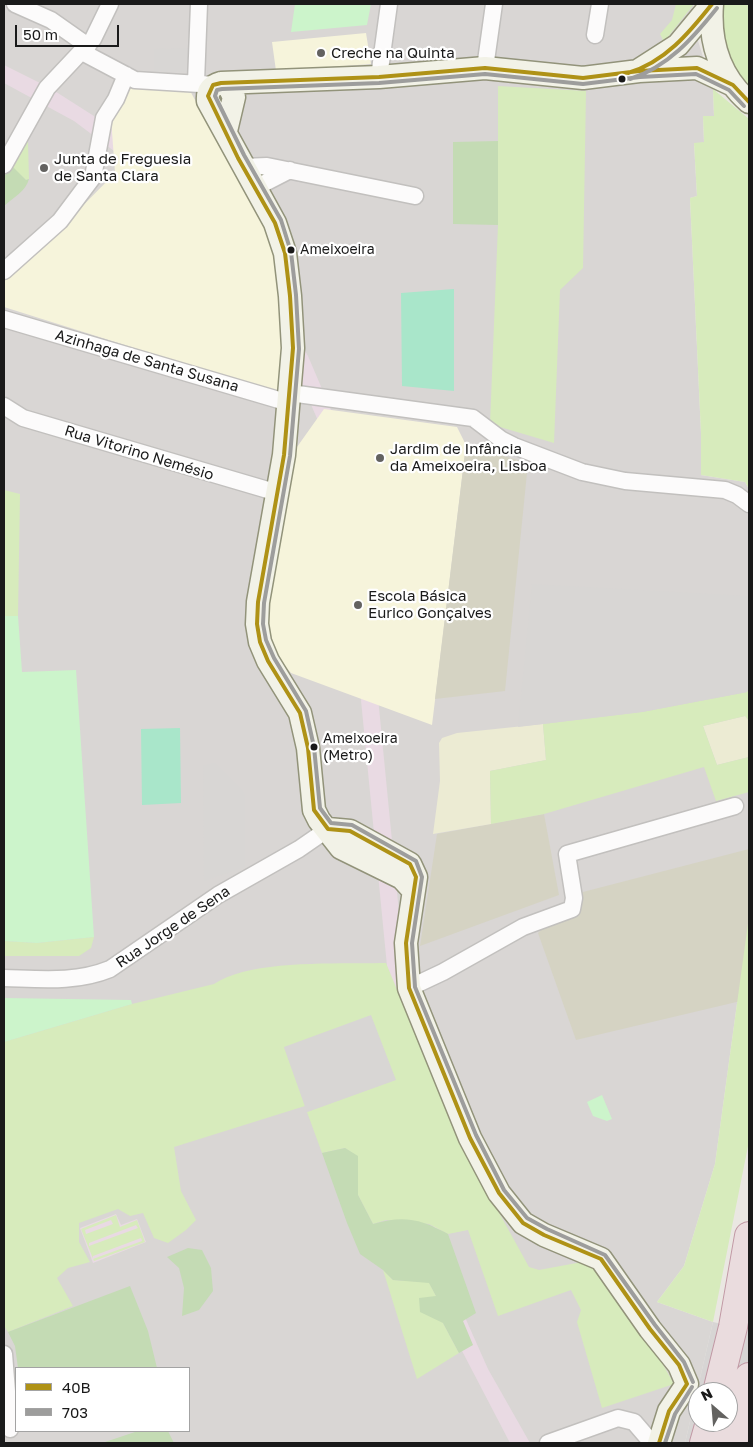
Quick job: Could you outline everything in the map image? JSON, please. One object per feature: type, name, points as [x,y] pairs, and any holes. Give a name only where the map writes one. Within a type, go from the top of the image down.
[{"type":"highway","points":[[719,1382],[733,1327],[749,1236]]},
{"type":"highway","points":[[733,1443],[749,1376]]},
{"type":"street","points":[[15,4],[51,20],[85,49],[126,75],[145,82],[221,92],[485,68],[584,78],[638,71],[697,68],[733,85]]},
{"type":"street","points":[[4,166],[47,88],[85,49],[110,4]]},
{"type":"street","points":[[199,4],[221,92],[226,131],[274,223],[285,253],[293,348],[290,398],[278,493],[258,602],[257,624],[260,642],[268,661],[300,713],[309,754],[314,810],[341,848],[410,882],[406,943],[409,988],[470,1138],[499,1193],[523,1223],[544,1235],[601,1259],[646,1324],[679,1365],[687,1384],[671,1443]]},
{"type":"street","points":[[379,77],[389,4]]},
{"type":"street","points":[[485,68],[494,4]]},
{"type":"street","points":[[595,35],[600,4]]},
{"type":"street","points":[[638,71],[678,44],[712,4]]},
{"type":"street","points":[[712,4],[711,26],[714,47],[722,67],[733,85],[749,102]]},
{"type":"street","points":[[4,271],[60,221],[93,177],[104,118],[116,99],[126,75]]},
{"type":"street","points":[[243,166],[267,166],[290,170],[415,196]]},
{"type":"street","points":[[255,188],[290,170]]},
{"type":"street","name":"Azinhaga de Santa Susana","points":[[4,319],[290,398],[473,418],[502,440],[558,464],[603,477],[725,490],[737,495],[749,504]]},
{"type":"street","name":"Rua Vitorino Nemésio","points":[[4,406],[23,418],[278,493]]},
{"type":"street","points":[[409,988],[443,972],[523,927],[572,909],[574,898],[567,854],[735,806]]},
{"type":"street","name":"Rua Jorge de Sena","points":[[4,978],[72,979],[92,975],[110,968],[218,895],[299,849],[328,829]]},
{"type":"street","points":[[4,1354],[10,1429]]},
{"type":"street","points":[[659,1443],[669,1412],[687,1384]]},
{"type":"street","points":[[548,1443],[618,1418],[634,1422],[652,1443]]},
{"type":"shaded area","points":[[4,4],[694,4],[690,15],[713,89],[714,116],[703,116],[704,143],[694,143],[697,196],[690,198],[701,433],[701,475],[745,482],[749,489],[749,667],[745,716],[749,721],[749,916],[715,1164],[684,1266],[657,1302],[713,1322],[699,1382],[688,1382],[688,1430],[685,1443],[4,1443]]},
{"type":"shaded area","name":"Creche na Quinta","points":[[366,33],[371,64],[276,71],[272,42]]},
{"type":"shaded area","points":[[191,48],[189,72],[154,71],[154,49]]},
{"type":"shaded area","points":[[4,65],[50,88],[119,132],[286,316],[308,356],[337,424],[359,503],[422,1148],[464,1315],[488,1369],[530,1443],[510,1443],[461,1349],[396,1058],[342,506],[322,430],[293,363],[138,169],[74,121],[4,83]]},
{"type":"shaded area","points":[[126,84],[189,89],[264,225],[271,244],[284,318],[279,389],[274,392],[4,307],[4,278],[47,242],[115,173],[111,118]]},
{"type":"shaded area","name":"Escola Básica Eurico Gonçalves","points":[[324,409],[457,427],[466,445],[432,725],[291,673],[280,660],[274,646],[267,619],[297,447]]},
{"type":"shaded area","points":[[466,445],[528,463],[505,691],[435,699]]},
{"type":"shaded area","points":[[532,584],[749,596],[749,689],[747,692],[642,712],[518,727]]},
{"type":"shaded area","points":[[215,763],[245,794],[245,867],[204,881],[203,766]]},
{"type":"shaded area","points":[[544,814],[559,895],[420,946],[437,834]]},
{"type":"shaded area","points":[[749,849],[749,970],[745,1000],[576,1040],[538,933],[579,893]]},
{"type":"shaded area","points":[[371,1015],[396,1080],[307,1112],[284,1047]]},
{"type":"shaded area","points":[[116,1214],[121,1225],[137,1219],[146,1242],[93,1263],[80,1228]]},
{"type":"green space","points":[[295,4],[371,4],[367,25],[291,32]]},
{"type":"green space","points":[[676,4],[694,4],[664,42],[660,34],[672,20]]},
{"type":"green space","points":[[722,4],[749,4],[749,88],[738,76],[723,41]]},
{"type":"green space","points":[[498,86],[586,91],[583,268],[560,290],[554,443],[490,424],[498,225]]},
{"type":"green space","points":[[713,89],[749,119],[749,489],[745,482],[701,475],[701,433],[690,198],[697,196],[694,143],[704,142],[703,116],[714,116]]},
{"type":"green space","points":[[25,141],[28,142],[29,179],[26,180],[13,168]]},
{"type":"green space","points":[[498,141],[498,225],[453,224],[453,142]]},
{"type":"green space","points":[[13,167],[26,180],[29,179],[22,191],[4,206],[4,176]]},
{"type":"green space","points":[[454,289],[454,391],[402,386],[401,293]]},
{"type":"green space","points":[[4,490],[20,494],[18,616],[4,616]]},
{"type":"green space","points":[[4,616],[18,616],[22,672],[76,670],[94,937],[37,943],[4,941]]},
{"type":"green space","points":[[749,667],[749,721],[745,716],[703,726],[717,765],[749,757],[749,792],[716,801],[704,767],[544,814],[491,824],[490,771],[546,760],[543,724],[642,712],[747,692]]},
{"type":"green space","points":[[745,716],[749,721],[749,757],[717,765],[703,726]]},
{"type":"green space","points":[[543,724],[546,760],[490,771],[491,824],[433,834],[440,781],[439,743],[442,738],[457,733]]},
{"type":"green space","points":[[180,728],[181,803],[142,805],[141,729]]},
{"type":"green space","points":[[749,916],[749,1141],[713,1322],[657,1302],[684,1266],[715,1164]]},
{"type":"green space","points":[[94,937],[91,948],[79,956],[4,956],[4,941],[37,943]]},
{"type":"green space","points":[[386,963],[460,1142],[529,1267],[539,1270],[582,1262],[605,1275],[657,1354],[674,1384],[602,1408],[577,1322],[581,1310],[571,1290],[498,1316],[468,1230],[448,1234],[429,1224],[386,1220],[373,1224],[358,1195],[358,1157],[345,1148],[322,1153],[307,1112],[395,1080],[284,1047],[305,1106],[174,1147],[181,1191],[196,1220],[168,1243],[154,1238],[143,1213],[130,1216],[118,1209],[79,1223],[79,1242],[90,1262],[68,1268],[57,1278],[73,1306],[8,1332],[4,1326],[4,1042],[132,1004],[214,984],[230,976],[250,970],[296,964]]},
{"type":"green space","points":[[4,998],[131,1000],[132,1004],[4,1042]]},
{"type":"green space","points":[[602,1095],[612,1119],[607,1121],[593,1116],[587,1102]]},
{"type":"green space","points":[[345,1148],[358,1156],[358,1195],[373,1224],[403,1219],[412,1220],[429,1225],[448,1234],[476,1313],[463,1321],[473,1345],[459,1353],[443,1323],[420,1312],[419,1298],[436,1296],[429,1283],[393,1280],[383,1270],[360,1254],[322,1153]]},
{"type":"green space","points":[[116,1215],[120,1227],[137,1220],[145,1242],[94,1261],[93,1259],[81,1229]],"holes":[[[111,1220],[113,1224],[86,1234],[85,1230]],[[136,1225],[138,1228],[89,1246],[89,1243]],[[141,1238],[142,1241],[93,1259],[93,1256]]]},
{"type":"green space","points":[[188,1248],[202,1250],[211,1268],[213,1291],[199,1310],[182,1316],[184,1288],[179,1268],[167,1257]]},
{"type":"green space","points":[[383,1270],[393,1280],[429,1282],[436,1296],[443,1323],[459,1353],[417,1379]]},
{"type":"green space","points":[[130,1286],[148,1331],[157,1367],[18,1367],[15,1346],[8,1332]]},
{"type":"green space","points":[[135,1432],[168,1432],[174,1443],[102,1443]]},
{"type":"pier","points":[[713,1322],[749,1330],[749,1443],[685,1443],[688,1430],[688,1432],[738,1432],[738,1382],[699,1382]]},
{"type":"transit line","name":"40B","points":[[628,73],[654,62],[665,54],[685,36],[712,4]]},
{"type":"transit line","name":"703","points":[[630,79],[644,74],[668,59],[699,30],[717,8]]},
{"type":"transit line","name":"40B","points":[[687,1384],[679,1365],[650,1329],[601,1259],[544,1235],[523,1223],[499,1193],[470,1138],[409,988],[406,943],[416,877],[410,864],[350,831],[328,829],[314,810],[308,748],[300,713],[268,661],[260,642],[257,624],[258,602],[284,455],[293,348],[285,253],[275,223],[238,158],[208,96],[213,85],[221,83],[379,77],[485,68],[583,78],[639,71],[697,68],[733,85],[749,102]]},
{"type":"transit line","name":"703","points":[[693,1382],[684,1362],[605,1255],[527,1218],[504,1190],[476,1135],[415,987],[412,943],[422,877],[416,861],[352,825],[331,823],[320,808],[314,747],[306,711],[274,658],[266,640],[263,624],[264,603],[290,456],[299,349],[291,252],[281,220],[244,155],[215,96],[217,90],[222,89],[379,83],[485,74],[583,84],[640,77],[696,74],[729,90],[744,106]]},
{"type":"transit line","name":"40B","points":[[659,1443],[669,1411],[687,1384]]},
{"type":"transit line","name":"703","points":[[665,1443],[675,1414],[688,1393]]},
{"type":"place","name":"Creche na Quinta","points":[[321,53]]},
{"type":"place","name":"Junta de Freguesia de Santa Clara","points":[[44,168]]},
{"type":"place","name":"Ameixoeira","points":[[291,250]]},
{"type":"place","name":"Jardim de Infância da Ameixoeira, Lisboa","points":[[380,458]]},
{"type":"place","name":"Escola Básica Eurico Gonçalves","points":[[358,605]]},
{"type":"place","name":"Ameixoeira (Metro)","points":[[314,747]]}]
